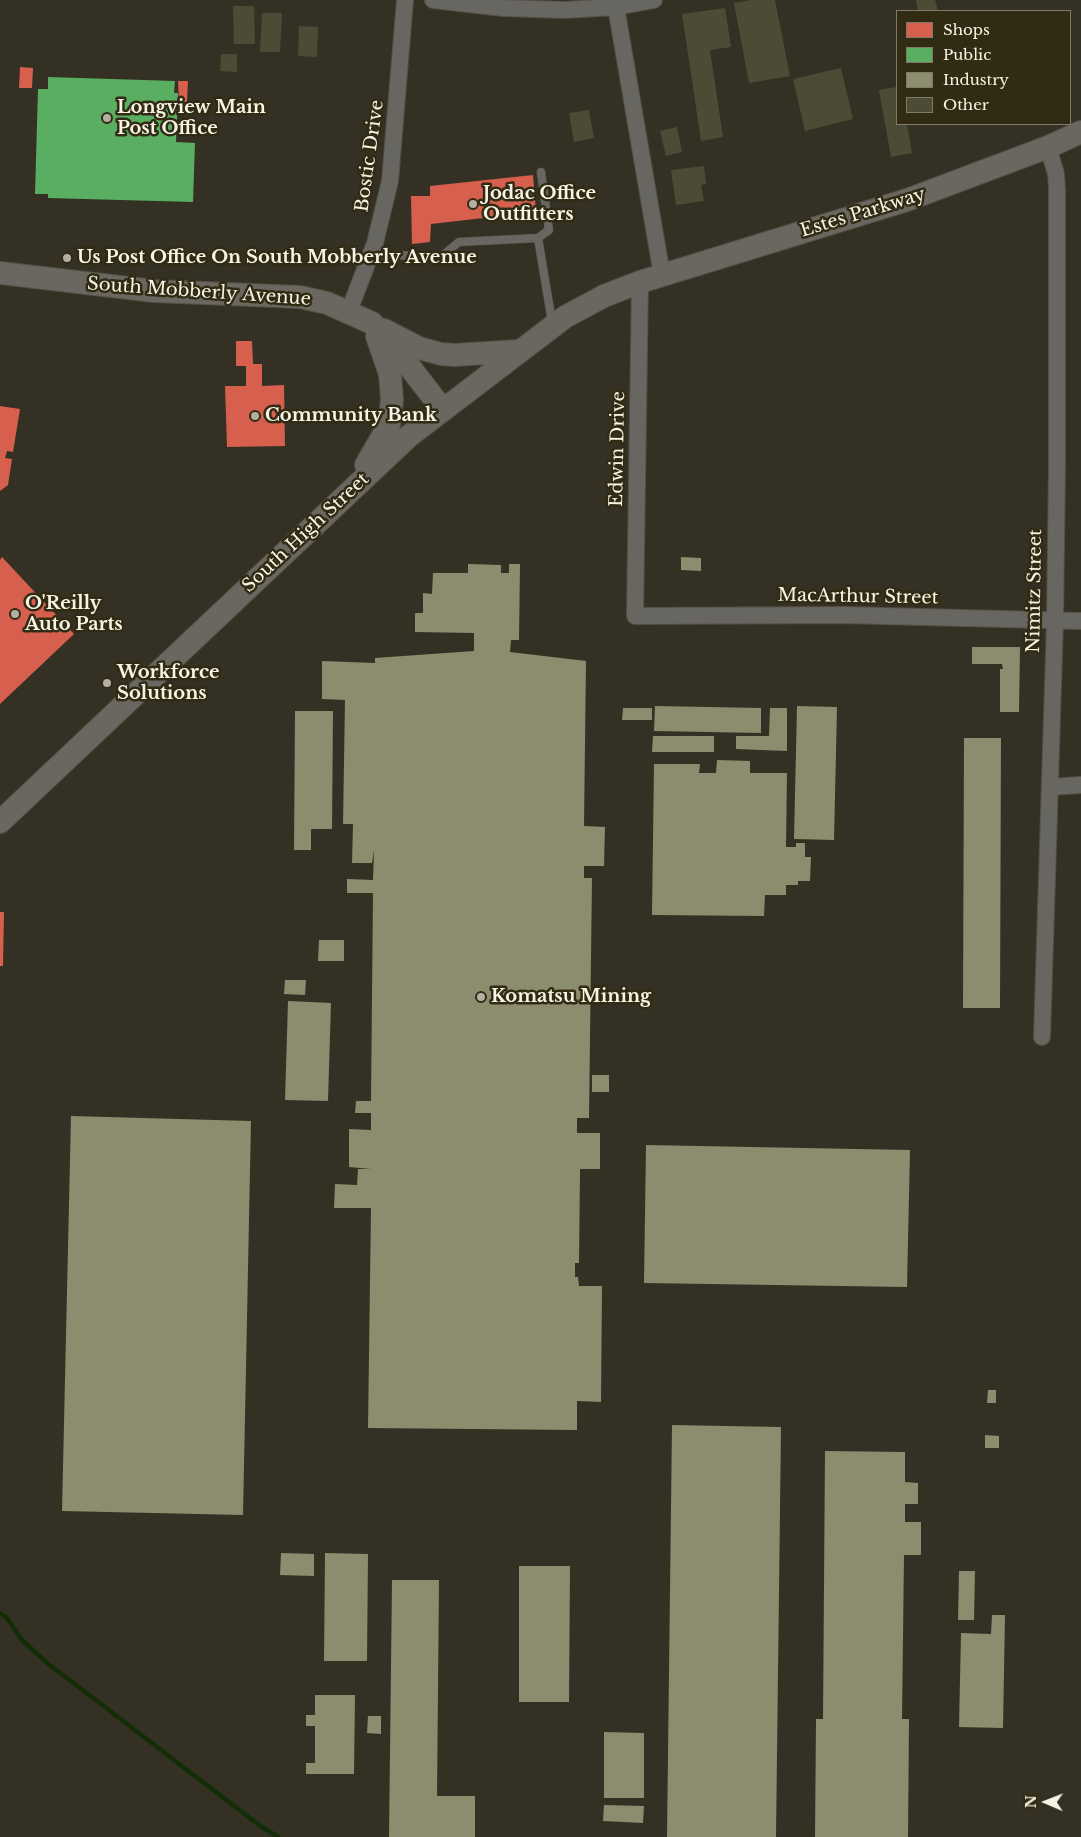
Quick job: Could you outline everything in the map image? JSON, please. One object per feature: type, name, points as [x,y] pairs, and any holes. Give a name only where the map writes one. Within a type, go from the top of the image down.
[{"type":"main road","name":"Estes Parkway","points":[[640,282],[907,200],[1048,147],[1081,132]]},
{"type":"main road","name":"South Mobberly Avenue","points":[[0,273],[180,294],[300,297],[327,303],[349,311],[372,323],[399,353],[443,410]]},
{"type":"main road","name":"South High Street","points":[[0,822],[409,436],[553,326],[583,307],[640,282]]},
{"type":"main road","points":[[372,323],[419,348],[441,354],[519,351]]},
{"type":"main road","points":[[350,491],[382,438],[390,416],[392,389],[390,374],[372,323]]},
{"type":"street","name":"Bostic Drive","points":[[349,311],[381,223],[390,181],[405,0]]},
{"type":"street","points":[[433,0],[534,10],[589,10],[654,0]]},
{"type":"street","points":[[616,7],[662,275]]},
{"type":"street","name":"Nimitz Street","points":[[1042,1037],[1055,621],[1057,189],[1056,174],[1048,147]]},
{"type":"street","name":"Edwin Drive","points":[[635,616],[640,282]]},
{"type":"street","name":"MacArthur Street","points":[[635,616],[844,615],[1081,621]]},
{"type":"street","points":[[1050,788],[1081,785]]},
{"type":"lane","points":[[370,255],[442,256],[459,242],[538,238],[549,230],[541,172]]},
{"type":"lane","points":[[538,238],[553,326]]},
{"type":"building: Shops","points":[[20,67],[33,68],[32,88],[19,88]]},
{"type":"building: Shops","points":[[178,81],[188,81],[187,102],[179,102]]},
{"type":"building: Shops","name":"Jodac Office Outfitters","points":[[533,175],[536,212],[431,224],[430,242],[412,244],[411,196],[430,196],[430,186]]},
{"type":"building: Shops","name":"Community Bank","points":[[236,341],[252,341],[253,364],[262,364],[262,386],[284,385],[285,446],[227,447],[225,386],[246,386],[246,366],[236,366]]},
{"type":"building: Shops","points":[[0,406],[20,409],[13,452],[7,451],[5,458],[12,459],[8,485],[0,491]]},
{"type":"building: Shops","points":[[2,557],[74,634],[0,704],[0,560]]},
{"type":"building: Shops","points":[[0,912],[4,912],[3,966],[0,966]]},
{"type":"building: Public","name":"Longview Main Post Office","points":[[48,77],[175,81],[174,93],[178,93],[176,142],[195,143],[193,202],[48,198],[48,194],[35,194],[38,89],[48,89]]},
{"type":"building: Industry","points":[[681,557],[701,558],[701,571],[681,570]]},
{"type":"building: Industry","name":"Komatsu Mining","points":[[468,564],[501,565],[501,573],[509,573],[509,564],[520,564],[519,640],[511,640],[510,652],[586,661],[584,826],[605,827],[604,866],[584,866],[584,878],[592,878],[589,1118],[577,1118],[577,1133],[600,1133],[600,1169],[580,1169],[579,1263],[575,1263],[575,1277],[578,1277],[579,1286],[602,1286],[601,1402],[577,1401],[577,1430],[368,1428],[371,1208],[334,1208],[335,1184],[357,1185],[358,1169],[371,1169],[349,1167],[349,1129],[371,1130],[371,1113],[355,1113],[356,1101],[371,1101],[373,893],[347,893],[347,879],[373,880],[374,850],[372,863],[352,863],[353,824],[343,824],[345,700],[322,699],[322,661],[375,663],[375,658],[474,651],[474,633],[415,632],[415,613],[423,613],[423,593],[432,594],[433,573],[468,573]]},
{"type":"building: Industry","points":[[972,647],[1020,647],[1019,712],[1000,712],[1000,669],[1003,669],[1002,664],[972,664]]},
{"type":"building: Industry","points":[[655,706],[761,708],[761,733],[654,731]]},
{"type":"building: Industry","points":[[797,706],[837,707],[834,840],[794,839]]},
{"type":"building: Industry","points":[[623,708],[652,708],[652,720],[622,720]]},
{"type":"building: Industry","points":[[770,708],[787,708],[787,751],[736,749],[736,736],[769,736]]},
{"type":"building: Industry","points":[[295,711],[333,711],[332,829],[311,829],[311,850],[294,850]]},
{"type":"building: Industry","points":[[653,736],[714,736],[714,752],[652,752]]},
{"type":"building: Industry","points":[[964,738],[1001,738],[1000,1008],[963,1008]]},
{"type":"building: Industry","points":[[717,760],[750,761],[750,773],[787,773],[786,847],[796,847],[796,843],[805,843],[805,857],[811,857],[810,881],[798,881],[798,885],[786,885],[786,895],[765,895],[764,916],[652,915],[654,764],[700,764],[699,773],[716,773]]},
{"type":"building: Industry","points":[[319,940],[344,940],[344,961],[318,961]]},
{"type":"building: Industry","points":[[285,980],[306,980],[305,995],[284,994]]},
{"type":"building: Industry","points":[[288,1001],[331,1003],[328,1101],[285,1100]]},
{"type":"building: Industry","points":[[592,1075],[609,1075],[609,1092],[592,1092]]},
{"type":"building: Industry","points":[[71,1116],[251,1121],[243,1515],[62,1511]]},
{"type":"building: Industry","points":[[646,1145],[910,1150],[907,1287],[644,1283]]},
{"type":"building: Industry","points":[[988,1390],[996,1390],[996,1403],[987,1403]]},
{"type":"building: Industry","points":[[672,1425],[781,1427],[776,1837],[667,1837]]},
{"type":"building: Industry","points":[[985,1435],[999,1436],[999,1448],[985,1448]]},
{"type":"building: Industry","points":[[825,1451],[905,1452],[905,1482],[918,1483],[918,1504],[905,1504],[905,1522],[921,1522],[921,1555],[904,1555],[902,1719],[909,1719],[908,1837],[815,1837],[816,1719],[823,1719]]},
{"type":"building: Industry","points":[[281,1553],[314,1554],[314,1576],[280,1575]]},
{"type":"building: Industry","points":[[325,1553],[368,1554],[367,1661],[324,1661]]},
{"type":"building: Industry","points":[[519,1566],[570,1566],[569,1702],[519,1702]]},
{"type":"building: Industry","points":[[959,1571],[975,1571],[974,1620],[958,1620]]},
{"type":"building: Industry","points":[[392,1580],[439,1580],[437,1796],[475,1796],[475,1837],[389,1837]]},
{"type":"building: Industry","points":[[992,1615],[1005,1615],[1003,1728],[959,1727],[961,1633],[991,1634]]},
{"type":"building: Industry","points":[[315,1695],[355,1695],[354,1774],[306,1774],[306,1763],[315,1763],[315,1726],[306,1726],[306,1715],[315,1715]]},
{"type":"building: Industry","points":[[368,1716],[381,1716],[381,1734],[367,1733]]},
{"type":"building: Industry","points":[[604,1732],[644,1733],[644,1798],[604,1798]]},
{"type":"building: Industry","points":[[604,1805],[644,1806],[643,1823],[603,1821]]},
{"type":"building: Other","points":[[751,0],[775,0],[790,76],[749,83],[734,3]]},
{"type":"building: Other","points":[[916,0],[935,0],[938,10],[918,10]]},
{"type":"building: Other","points":[[233,6],[254,6],[255,44],[234,44]]},
{"type":"building: Other","points":[[725,8],[731,47],[710,50],[723,137],[701,141],[682,14]]},
{"type":"building: Other","points":[[262,13],[282,13],[280,52],[260,52]]},
{"type":"building: Other","points":[[299,26],[318,27],[317,57],[298,56]]},
{"type":"building: Other","points":[[221,54],[237,54],[237,72],[220,71]]},
{"type":"building: Other","points":[[841,68],[853,119],[805,131],[793,79]]},
{"type":"building: Other","points":[[896,87],[896,125],[907,125],[912,153],[891,157],[879,90]]},
{"type":"building: Other","points":[[589,110],[594,138],[574,142],[569,113]]},
{"type":"building: Other","points":[[677,127],[682,152],[666,156],[660,131]]},
{"type":"building: Other","points":[[704,166],[706,184],[701,185],[704,201],[676,205],[671,170]]},
{"type":"waterway","points":[[0,1613],[6,1617],[22,1640],[46,1662],[259,1825],[278,1837]]},
{"type":"place","name":"Longview Main Post Office","points":[[107,118]]},
{"type":"place","name":"Jodac Office Outfitters","points":[[473,204]]},
{"type":"place","name":"Us Post Office On South Mobberly Avenue","points":[[67,258]]},
{"type":"place","name":"Community Bank","points":[[255,416]]},
{"type":"place","name":"O'Reilly Auto Parts","points":[[15,614]]},
{"type":"place","name":"Workforce Solutions","points":[[107,683]]},
{"type":"place","name":"Komatsu Mining","points":[[481,997]]}]
